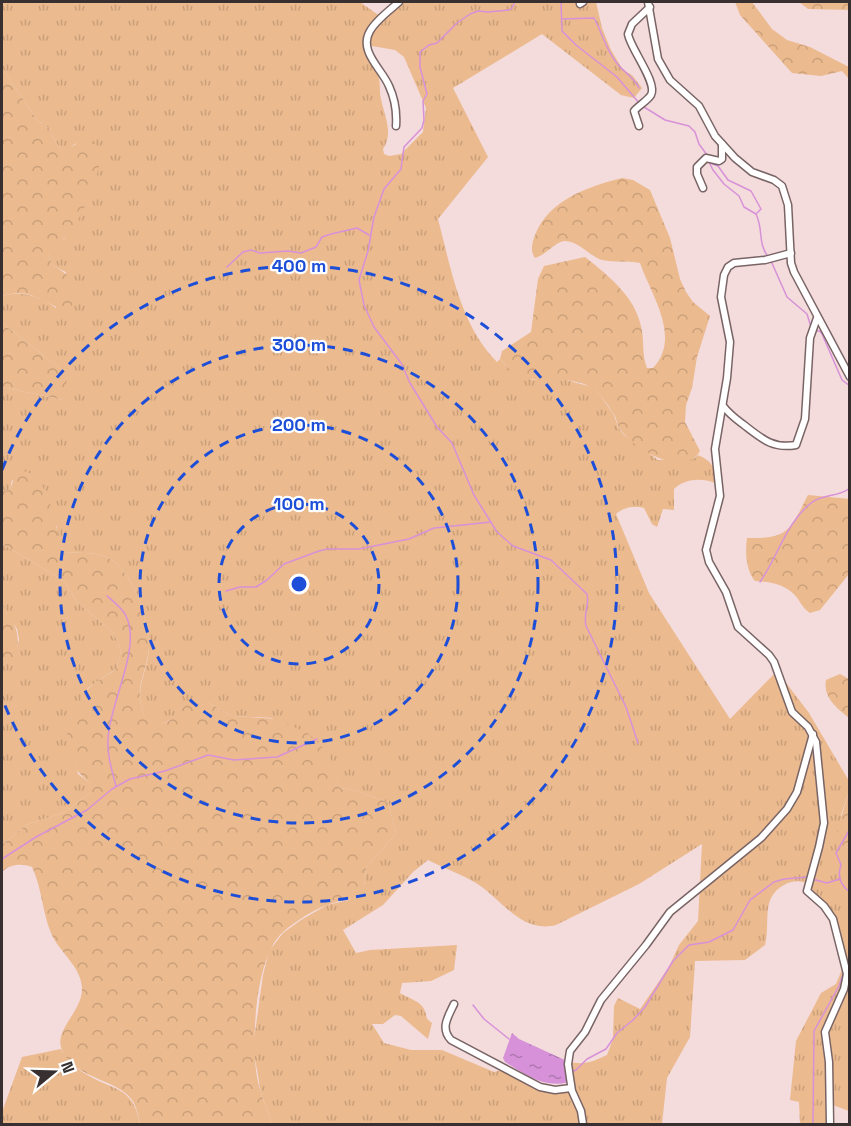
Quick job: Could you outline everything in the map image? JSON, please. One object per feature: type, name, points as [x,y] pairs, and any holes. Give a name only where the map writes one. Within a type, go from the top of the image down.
[{"type":"street","points":[[396,126],[394,98],[384,76],[370,56],[367,37],[371,29],[399,2]]},
{"type":"street","points":[[639,126],[634,111],[651,95],[652,91],[647,74],[632,47],[628,34],[632,24],[649,4]]},
{"type":"street","points":[[649,4],[655,49],[661,66],[675,85],[703,111],[711,131],[746,168],[782,186],[788,205],[791,263],[799,285],[849,377]]},
{"type":"street","points":[[703,188],[697,174],[697,167],[704,159],[719,161],[722,159],[722,144]]},
{"type":"street","points":[[791,253],[765,260],[734,263],[726,269],[722,297],[730,342],[723,406],[715,449],[720,496],[707,541],[707,556],[723,585],[738,627],[769,655],[777,668],[792,712],[813,734],[818,750],[824,814],[823,830],[811,879],[806,889],[824,906],[833,919],[847,972],[844,989],[825,1032],[830,1071],[830,1125]]},
{"type":"street","points":[[723,406],[733,418],[767,442],[778,446],[796,445],[805,419],[810,338],[817,318]]},
{"type":"street","points":[[583,1125],[581,1111],[572,1088],[568,1056],[574,1045],[585,1032],[601,1000],[670,912],[754,845],[787,809],[797,792],[813,734]]},
{"type":"street","points":[[454,1004],[445,1024],[446,1033],[451,1040],[540,1087],[555,1090],[572,1088]]},
{"type":"green space","points":[[2,2],[360,2],[384,19],[404,2],[596,2],[602,28],[611,50],[623,70],[632,75],[642,88],[634,98],[621,95],[542,34],[453,88],[488,157],[438,219],[458,295],[474,331],[497,362],[500,359],[508,368],[532,380],[566,380],[592,387],[614,415],[624,435],[658,460],[695,458],[698,455],[710,462],[714,468],[717,482],[694,480],[678,485],[674,489],[674,510],[663,509],[657,527],[652,524],[644,508],[629,507],[616,514],[649,593],[730,719],[777,671],[809,713],[849,781],[849,791],[841,815],[846,848],[850,846],[849,1111],[833,1105],[830,1124],[800,1124],[799,1102],[790,1100],[796,1041],[821,993],[836,984],[843,967],[838,924],[828,906],[815,896],[811,885],[798,881],[784,885],[772,897],[769,904],[765,945],[745,960],[695,961],[690,1037],[667,1078],[662,1124],[272,1124],[261,1093],[253,1047],[263,975],[269,951],[283,933],[301,920],[327,905],[349,900],[364,886],[366,868],[396,833],[388,802],[340,788],[328,754],[272,718],[232,716],[207,702],[183,706],[164,723],[148,723],[140,701],[140,692],[148,657],[148,636],[142,609],[130,581],[114,561],[104,556],[63,552],[56,534],[57,527],[12,480],[10,490],[2,491],[2,387],[63,400],[62,370],[3,324],[2,296],[31,295],[56,308],[66,272],[53,266],[48,255],[65,238],[80,141],[61,150],[51,130],[37,120],[2,68]],"holes":[[[372,46],[395,50],[404,57],[426,108],[423,132],[401,154],[389,156],[384,154],[383,149],[388,130],[380,96],[379,78],[370,56],[369,49]],[[702,844],[698,921],[679,945],[669,967],[640,1009],[618,998],[614,1006],[613,1039],[607,1055],[587,1062],[567,1061],[571,1090],[538,1087],[505,1069],[494,1072],[442,1050],[411,1050],[384,1043],[372,1024],[383,1024],[395,1015],[401,1016],[428,1039],[432,1023],[427,1019],[421,1005],[400,993],[402,983],[431,981],[454,970],[457,945],[370,950],[356,953],[343,930],[383,905],[413,872],[428,860],[476,883],[522,920],[544,926],[556,925],[639,884]]]},
{"type":"green space","points":[[735,2],[752,2],[772,29],[787,40],[810,47],[849,67],[849,79],[842,71],[821,76],[792,73],[740,15]]},
{"type":"green space","points":[[799,2],[849,2],[849,10],[808,9]]},
{"type":"green space","points":[[2,68],[37,120],[51,130],[61,150],[75,145],[83,135],[95,144],[101,159],[93,190],[74,228],[48,255],[53,266],[69,278],[72,286],[76,297],[69,311],[22,293],[2,296]]},
{"type":"green space","points":[[622,178],[633,180],[650,190],[670,238],[680,279],[686,292],[693,302],[710,316],[697,357],[692,388],[686,405],[685,422],[700,451],[696,457],[687,461],[662,459],[638,446],[620,429],[611,409],[592,388],[573,381],[525,378],[516,375],[500,359],[502,351],[531,332],[538,279],[544,266],[585,257],[613,281],[628,298],[639,319],[647,368],[653,368],[661,356],[665,343],[665,330],[657,302],[640,263],[602,260],[569,241],[561,242],[535,258],[532,253],[533,241],[541,223],[559,204],[583,191]]},
{"type":"green space","points":[[2,321],[62,370],[68,392],[63,400],[2,387]]},
{"type":"green space","points":[[17,470],[29,473],[45,490],[63,552],[104,556],[114,561],[130,581],[142,609],[148,636],[148,657],[141,683],[140,701],[148,722],[157,724],[169,721],[193,699],[207,702],[232,716],[277,719],[309,734],[329,754],[340,788],[388,802],[396,833],[366,868],[364,886],[360,895],[324,906],[299,920],[283,932],[266,960],[257,1000],[255,1062],[260,1089],[272,1124],[140,1124],[135,1105],[128,1095],[77,1068],[62,1050],[61,1035],[78,1005],[82,988],[81,980],[51,933],[32,867],[16,865],[2,872],[2,845],[26,825],[65,812],[91,792],[91,784],[75,768],[68,751],[70,721],[85,692],[117,668],[121,651],[114,633],[77,602],[64,581],[2,544],[2,491],[10,490]]},
{"type":"green space","points":[[808,495],[850,499],[849,574],[820,610],[810,613],[794,594],[784,587],[755,581],[748,567],[746,549],[747,538],[772,537],[786,530],[797,517]]},
{"type":"green space","points":[[2,544],[64,581],[77,602],[114,633],[121,651],[117,668],[88,688],[71,719],[78,774],[91,784],[91,792],[65,812],[26,825],[2,845],[2,666],[16,655],[19,639],[17,629],[2,605]]},
{"type":"green space","points":[[2,605],[15,628],[18,647],[17,655],[2,666]]},
{"type":"green space","points":[[840,674],[849,679],[849,718],[832,702],[827,692],[826,680]]},
{"type":"green space","points":[[849,791],[849,846],[846,848],[838,842],[837,831]]},
{"type":"green space","points":[[61,1049],[80,1071],[127,1095],[137,1111],[140,1124],[2,1124],[2,1112],[22,1057]]},
{"type":"water","points":[[512,1033],[519,1039],[567,1061],[569,1082],[551,1084],[535,1080],[505,1062],[503,1058]]},
{"type":"waterway","points":[[515,2],[509,10],[478,11],[470,14],[457,23],[437,43],[429,45],[420,52],[420,67],[427,94],[423,101],[422,128],[404,147],[401,169],[384,189],[374,217],[368,251],[359,280],[364,305],[374,327],[401,363],[410,383],[437,427],[452,443],[474,495],[497,532],[513,546],[551,560],[587,594],[586,626],[626,707],[638,743]]},
{"type":"waterway","points":[[561,2],[562,31],[617,77],[640,104]]},
{"type":"waterway","points":[[563,19],[594,18],[613,57],[639,88]]},
{"type":"waterway","points":[[644,107],[665,120],[689,126],[695,132],[699,144],[707,155]]},
{"type":"waterway","points":[[709,162],[724,184],[739,196],[744,207],[756,214]]},
{"type":"waterway","points":[[710,163],[718,166],[728,180],[751,191],[761,209],[757,213]]},
{"type":"waterway","points":[[756,214],[763,246],[768,257]]},
{"type":"waterway","points":[[227,267],[243,252],[251,250],[260,253],[288,251],[301,253],[316,247],[322,237],[331,234],[357,228],[369,235]]},
{"type":"waterway","points":[[771,261],[787,297],[807,314],[811,327]]},
{"type":"waterway","points":[[815,331],[820,331],[822,334],[842,380],[850,386]]},
{"type":"waterway","points":[[760,582],[802,511],[816,500],[850,488]]},
{"type":"waterway","points":[[226,591],[240,587],[256,587],[284,564],[319,551],[359,549],[409,539],[434,528],[491,522]]},
{"type":"waterway","points":[[107,596],[124,613],[130,629],[128,660],[113,710],[108,739],[109,757],[116,786]]},
{"type":"waterway","points":[[2,859],[36,837],[87,810],[112,789],[130,779],[165,771],[208,755],[234,760],[277,757],[317,739]]},
{"type":"waterway","points":[[850,829],[836,853],[841,865],[840,880],[850,892]]},
{"type":"waterway","points":[[571,1072],[587,1059],[606,1049],[617,1033],[633,1020],[645,1007],[673,961],[689,945],[709,942],[733,930],[750,900],[774,882],[808,877]]},
{"type":"waterway","points":[[812,879],[827,883],[840,879]]},
{"type":"waterway","points":[[846,965],[850,960]]},
{"type":"waterway","points":[[813,1124],[814,1031],[839,986],[844,971]]},
{"type":"waterway","points":[[473,1005],[484,1019],[509,1039]]}]
